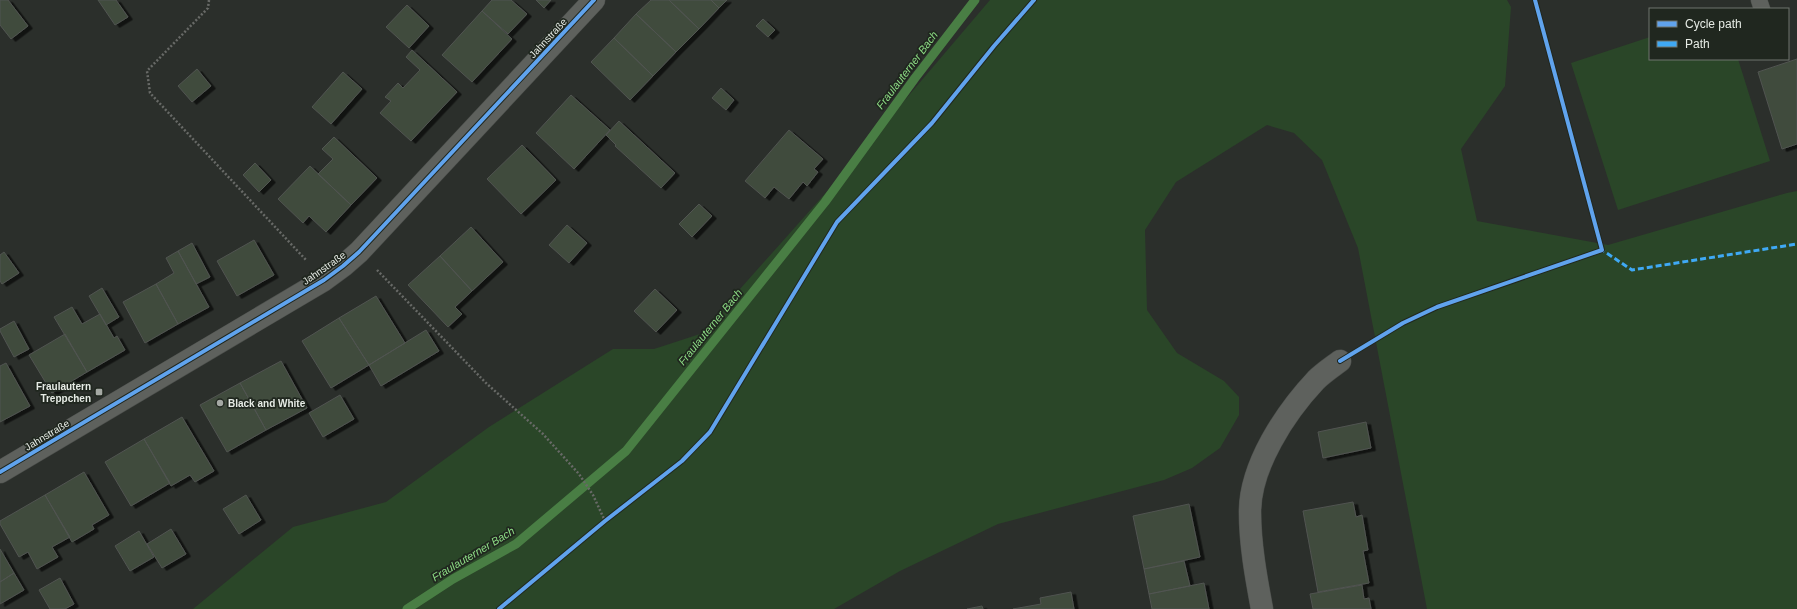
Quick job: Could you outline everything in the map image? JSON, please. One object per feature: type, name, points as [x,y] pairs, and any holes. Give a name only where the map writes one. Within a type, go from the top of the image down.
[{"type":"street","name":"Jahnstraße","points":[[0,472],[324,280],[343,266],[359,252],[594,0]]},
{"type":"street","points":[[1262,609],[1252,551],[1250,510],[1256,476],[1270,442],[1294,406],[1317,379],[1340,361]]},
{"type":"path","points":[[209,0],[208,8],[147,71],[150,93],[324,280]]},
{"type":"path","points":[[359,252],[486,383],[543,434],[579,474],[593,495],[605,521]]},
{"type":"green space","points":[[990,0],[1507,0],[1511,7],[1505,86],[1461,149],[1477,221],[1608,245],[1797,191],[1797,609],[1427,609],[1358,248],[1322,160],[1294,133],[1267,125],[1176,182],[1145,230],[1147,310],[1177,353],[1224,381],[1239,397],[1239,415],[1220,448],[1192,468],[1164,480],[998,524],[900,571],[834,609],[193,609],[293,527],[386,502],[489,427],[613,349],[654,349],[700,334],[830,188]]},
{"type":"green space","points":[[1649,37],[1649,60],[1738,60],[1770,161],[1618,210],[1571,63]]},
{"type":"building","points":[[0,0],[8,0],[28,26],[11,39],[0,25]]},
{"type":"building","points":[[98,0],[116,0],[128,17],[115,25]]},
{"type":"building","points":[[492,0],[511,0],[527,14],[508,34],[482,11]]},
{"type":"building","points":[[536,0],[551,0],[544,8]]},
{"type":"building","points":[[651,0],[669,0],[699,29],[676,52],[636,14]]},
{"type":"building","points":[[669,0],[711,0],[719,8],[699,29]]},
{"type":"building","points":[[711,0],[727,0],[719,8]]},
{"type":"building","points":[[407,5],[429,26],[409,48],[386,27]]},
{"type":"building","points":[[482,11],[512,39],[472,82],[442,55]]},
{"type":"building","points":[[636,14],[676,52],[653,76],[614,38]]},
{"type":"building","points":[[763,19],[775,30],[768,37],[756,26]]},
{"type":"building","points":[[614,38],[653,76],[630,100],[591,62]]},
{"type":"building","points":[[412,50],[457,92],[411,141],[380,113],[391,101],[385,97],[398,83],[403,88],[420,70],[406,57]]},
{"type":"building","points":[[1797,59],[1797,144],[1782,149],[1758,72]]},
{"type":"building","points":[[197,69],[211,86],[192,102],[178,86]]},
{"type":"building","points":[[343,72],[362,89],[331,124],[312,107]]},
{"type":"building","points":[[721,88],[734,100],[726,110],[712,98]]},
{"type":"building","points":[[571,95],[610,130],[574,169],[536,133]]},
{"type":"building","points":[[619,121],[675,173],[661,188],[615,146],[616,145],[606,135]]},
{"type":"building","points":[[789,130],[823,159],[814,169],[818,172],[807,186],[803,182],[789,199],[774,187],[765,198],[745,181]]},
{"type":"building","points":[[334,137],[377,178],[351,205],[318,174],[333,159],[322,149]]},
{"type":"building","points":[[522,145],[556,180],[521,214],[487,179]]},
{"type":"building","points":[[255,163],[271,180],[259,192],[243,175]]},
{"type":"building","points":[[310,166],[351,205],[326,232],[309,216],[303,223],[278,199]]},
{"type":"building","points":[[699,204],[712,216],[692,237],[679,224]]},
{"type":"building","points":[[567,225],[587,243],[569,263],[549,245]]},
{"type":"building","points":[[471,227],[503,262],[472,291],[440,256]]},
{"type":"building","points":[[254,240],[274,275],[237,296],[217,261]]},
{"type":"building","points":[[192,243],[210,277],[196,284],[178,251]]},
{"type":"building","points":[[178,251],[209,307],[178,324],[156,284],[174,273],[166,258]]},
{"type":"building","points":[[4,252],[19,273],[2,284],[0,281],[0,255]]},
{"type":"building","points":[[440,256],[472,291],[455,307],[462,314],[448,327],[408,285]]},
{"type":"building","points":[[156,284],[178,324],[145,343],[123,302]]},
{"type":"building","points":[[102,288],[119,317],[106,325],[89,296]]},
{"type":"building","points":[[655,289],[677,310],[656,332],[634,311]]},
{"type":"building","points":[[376,296],[405,343],[369,365],[339,318]]},
{"type":"building","points":[[72,307],[82,324],[100,314],[114,338],[117,336],[125,350],[87,372],[54,317]]},
{"type":"building","points":[[339,318],[369,365],[331,388],[302,341]]},
{"type":"building","points":[[14,321],[29,349],[14,357],[0,329]]},
{"type":"building","points":[[426,330],[439,351],[381,386],[369,365]]},
{"type":"building","points":[[65,334],[87,372],[52,393],[29,355]]},
{"type":"building","points":[[281,361],[307,408],[266,430],[240,383]]},
{"type":"building","points":[[6,363],[30,406],[0,422],[0,366]]},
{"type":"building","points":[[240,383],[266,430],[227,452],[200,405]]},
{"type":"building","points":[[340,395],[354,419],[323,437],[309,413]]},
{"type":"building","points":[[182,417],[214,471],[195,482],[190,475],[171,486],[144,439]]},
{"type":"building","points":[[1366,422],[1371,448],[1323,458],[1318,432]]},
{"type":"building","points":[[144,439],[170,483],[131,506],[105,462]]},
{"type":"building","points":[[84,472],[109,515],[92,525],[94,529],[72,542],[45,495]]},
{"type":"building","points":[[45,495],[70,537],[52,547],[58,557],[37,569],[28,552],[19,557],[0,524],[0,521]]},
{"type":"building","points":[[246,495],[261,520],[239,534],[223,509]]},
{"type":"building","points":[[1353,502],[1356,517],[1362,515],[1368,550],[1363,551],[1369,583],[1318,592],[1303,511]]},
{"type":"building","points":[[1189,504],[1200,557],[1144,569],[1133,516]]},
{"type":"building","points":[[171,529],[186,554],[162,568],[147,544]]},
{"type":"building","points":[[139,531],[154,557],[130,571],[115,546]]},
{"type":"building","points":[[0,549],[14,573],[0,582]]},
{"type":"building","points":[[1184,561],[1190,586],[1149,594],[1144,569]]},
{"type":"building","points":[[14,573],[24,590],[0,604],[0,582]]},
{"type":"building","points":[[60,578],[74,604],[65,609],[50,609],[39,590]]},
{"type":"building","points":[[1204,583],[1209,609],[1152,609],[1149,594]]},
{"type":"building","points":[[1362,585],[1364,599],[1369,598],[1371,609],[1313,609],[1310,594]]},
{"type":"building","points":[[1071,592],[1074,609],[1013,609],[1041,604],[1040,598]]},
{"type":"building","points":[[982,606],[983,609],[967,609]]},
{"type":"waterway","name":"Fraulauterner Bach","points":[[407,609],[453,579],[516,544],[626,451],[825,202],[915,78],[975,0]]},
{"type":"marked path","points":[[1602,247],[1602,250],[1632,270],[1797,244]]},
{"type":"cycle path","points":[[0,472],[324,280],[343,266],[359,252],[594,0]]},
{"type":"cycle path","points":[[499,609],[605,521],[682,461],[710,432],[837,222],[932,123],[994,46],[1034,0]]},
{"type":"cycle path","points":[[1340,361],[1403,323],[1437,307],[1602,250],[1535,0]]},
{"type":"place","name":"Fraulautern Treppchen","points":[[99,392]]},
{"type":"place","name":"Black and White","points":[[220,403]]}]
